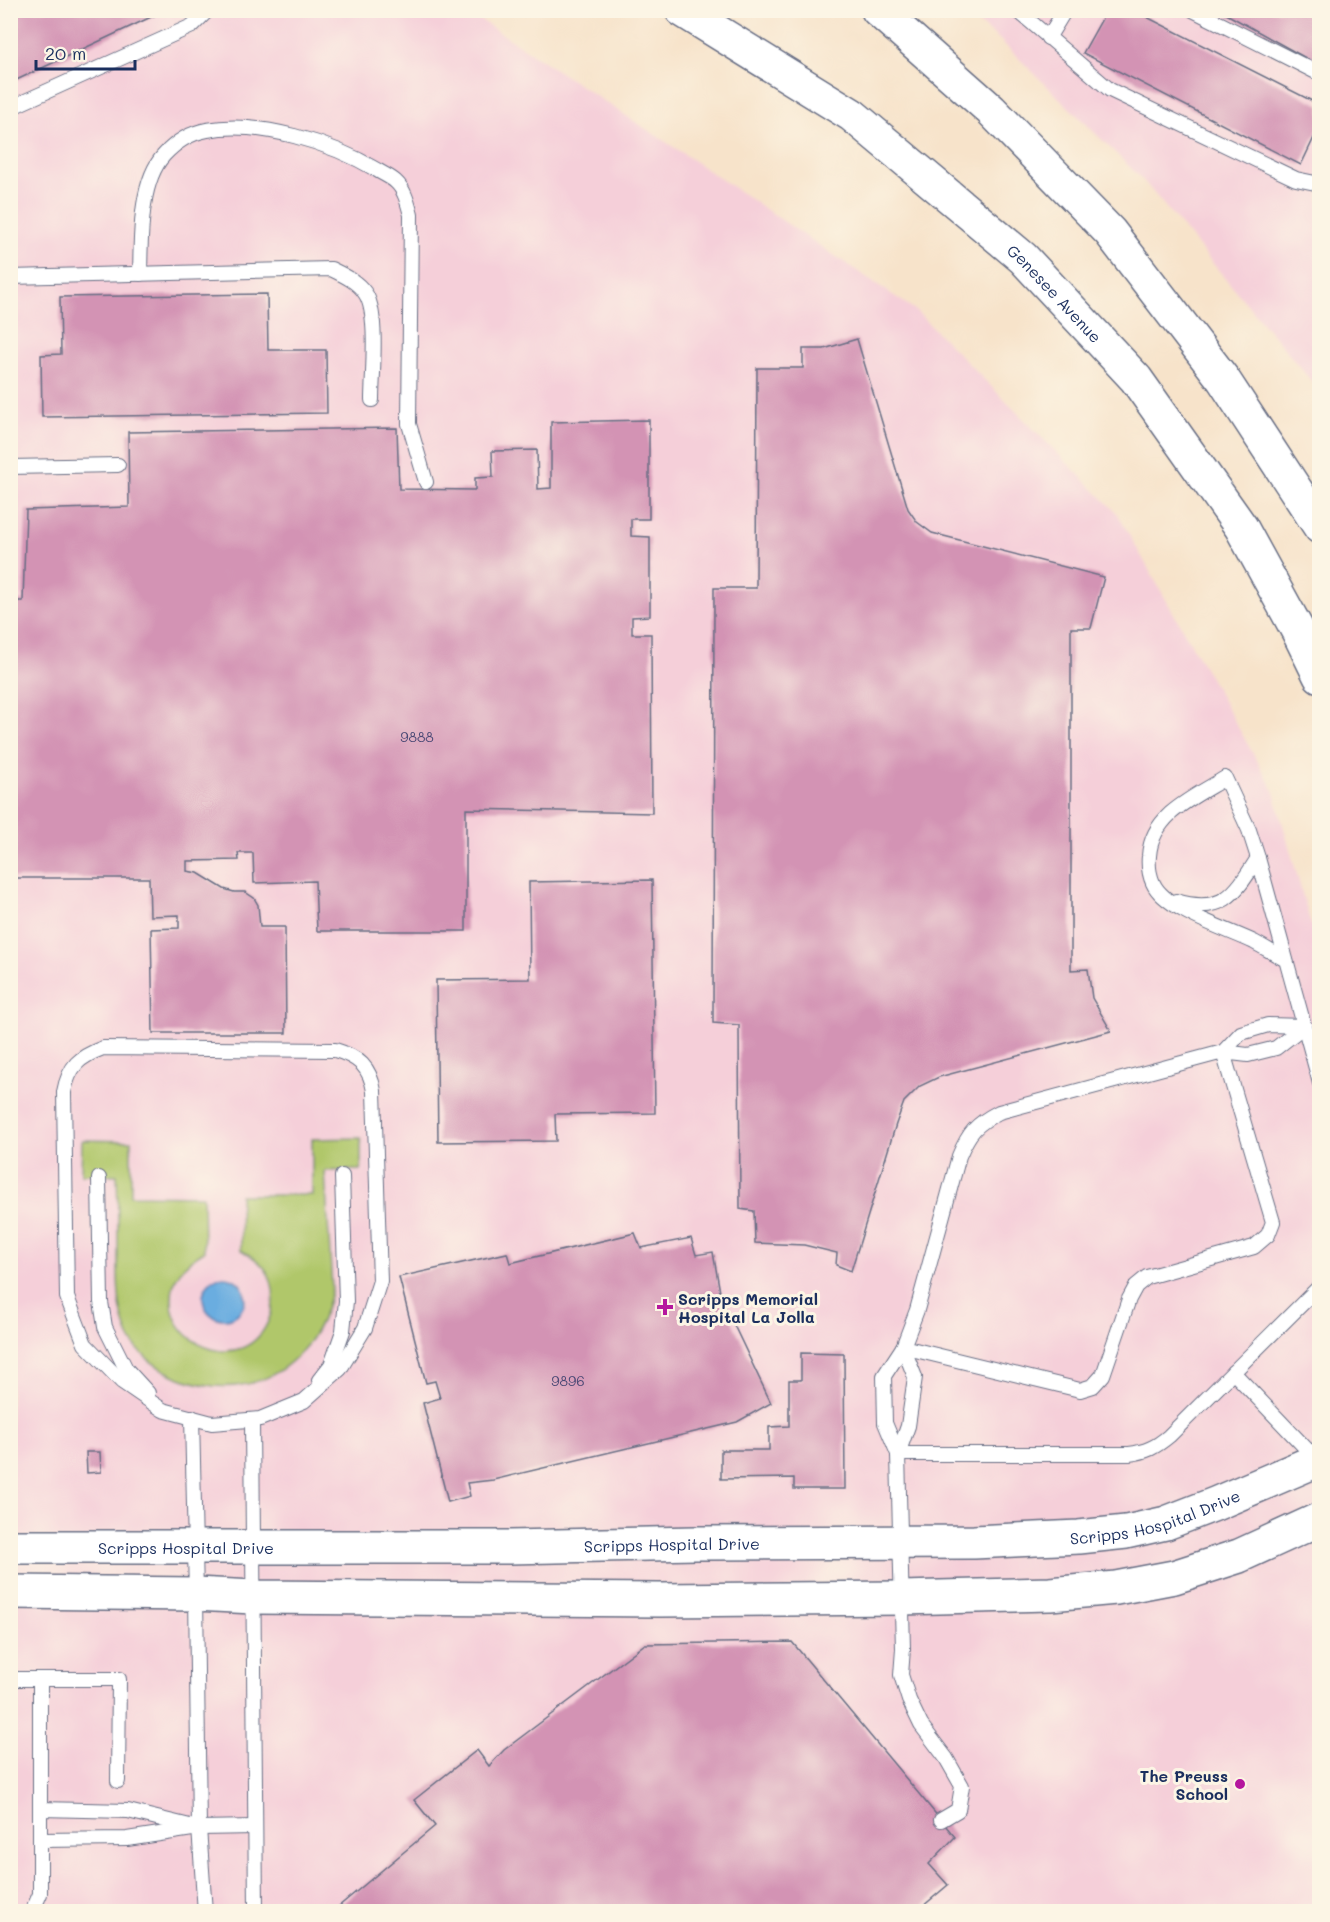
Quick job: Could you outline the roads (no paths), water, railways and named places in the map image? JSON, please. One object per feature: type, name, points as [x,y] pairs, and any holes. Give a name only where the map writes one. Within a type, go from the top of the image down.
[{"type":"street","name":"Genesee Avenue","points":[[682,10],[852,115],[1023,258],[1136,379],[1228,508],[1241,527],[1298,631],[1320,676]]},
{"type":"street","points":[[878,10],[991,110],[1110,232],[1223,379],[1320,527]]},
{"type":"street","name":"Scripps Hospital Drive","points":[[10,1547],[509,1547],[696,1543],[986,1542],[1079,1537],[1126,1532],[1182,1517],[1318,1460]]},
{"type":"street","points":[[10,1592],[196,1594],[253,1597],[648,1600],[1050,1594],[1116,1588],[1174,1577],[1239,1556],[1320,1519]]},
{"type":"lane","points":[[10,108],[192,26],[208,10]]},
{"type":"lane","points":[[1017,10],[1110,90],[1296,179],[1320,184]]},
{"type":"lane","points":[[1048,38],[1065,10]]},
{"type":"lane","points":[[1193,10],[1320,74]]},
{"type":"lane","points":[[140,274],[142,211],[151,178],[163,156],[187,136],[207,130],[243,129],[285,134],[335,149],[363,162],[397,183],[406,199],[411,215],[409,424],[426,482]]},
{"type":"lane","points":[[10,277],[331,269],[348,277],[366,293],[373,313],[372,400]]},
{"type":"lane","points":[[10,466],[118,465]]},
{"type":"lane","points":[[1286,960],[1184,910],[1166,898],[1153,885],[1148,868],[1149,846],[1158,826],[1172,812],[1225,778],[1249,830],[1258,858],[1320,1083]]},
{"type":"lane","points":[[1166,898],[1188,904],[1210,906],[1218,903],[1241,884],[1258,858]]},
{"type":"lane","points":[[1223,1052],[1240,1033],[1268,1024],[1304,1026]]},
{"type":"lane","points":[[941,1820],[958,1810],[962,1786],[946,1758],[921,1725],[901,1675],[903,1659],[902,1542],[898,1454],[885,1423],[884,1376],[903,1347],[917,1310],[959,1156],[966,1139],[980,1122],[999,1112],[1223,1052],[1248,1055],[1276,1048],[1304,1026]]},
{"type":"lane","points":[[103,1048],[335,1050],[350,1054],[363,1064],[371,1077],[374,1091],[380,1281],[365,1328],[340,1369],[304,1401],[260,1419],[212,1423],[164,1410],[122,1382],[85,1344],[67,1297],[64,1092],[68,1074],[87,1053],[103,1048]]},
{"type":"lane","points":[[903,1347],[1080,1390],[1093,1386],[1103,1375],[1129,1299],[1137,1286],[1147,1277],[1254,1247],[1268,1235],[1274,1222],[1223,1052]]},
{"type":"lane","points":[[304,1401],[331,1365],[343,1331],[346,1301],[342,1176]]},
{"type":"lane","points":[[99,1178],[101,1302],[105,1327],[126,1369],[164,1410]]},
{"type":"lane","points":[[898,1454],[1129,1454],[1147,1451],[1169,1436],[1320,1286]]},
{"type":"lane","points":[[898,1454],[908,1426],[915,1377],[903,1347]]},
{"type":"lane","points":[[1233,1372],[1318,1460]]},
{"type":"lane","points":[[192,1417],[199,1828],[205,1911]]},
{"type":"lane","points":[[252,1420],[256,1911]]},
{"type":"lane","points":[[10,1679],[119,1679],[118,1781]]},
{"type":"lane","points":[[32,1911],[40,1894],[40,1679]]},
{"type":"lane","points":[[40,1809],[128,1811],[199,1828]]},
{"type":"lane","points":[[40,1840],[127,1839],[199,1828],[255,1827]]},
{"type":"water","points":[[224,1277],[239,1283],[245,1298],[239,1313],[224,1319],[209,1313],[203,1298],[209,1283]]},
{"type":"place","name":"Scripps Memorial Hospital La Jolla","points":[[665,1307]]},
{"type":"place","name":"The Preuss School","points":[[1240,1784]]}]
